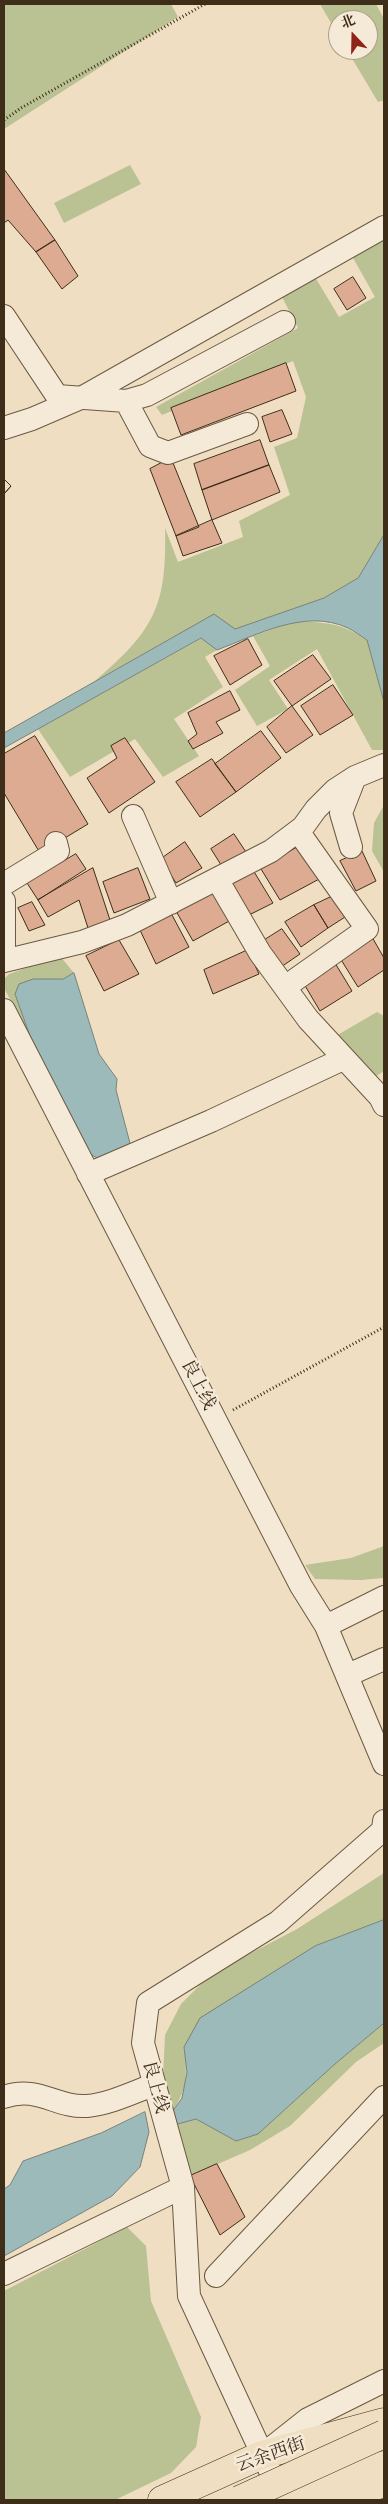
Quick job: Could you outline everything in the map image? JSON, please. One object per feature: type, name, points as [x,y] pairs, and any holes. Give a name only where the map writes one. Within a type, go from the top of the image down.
[{"type":"main road","name":"云余西街","points":[[162,2500],[262,2455],[384,2422]]},
{"type":"main road","points":[[238,2500],[384,2434]]},
{"type":"main road","points":[[285,2500],[384,2465]]},
{"type":"main road","points":[[345,2500],[384,2482]]},
{"type":"street","points":[[4,428],[32,419],[83,397],[384,227]]},
{"type":"street","points":[[4,316],[57,396],[126,401],[147,395],[284,322]]},
{"type":"street","points":[[126,401],[150,446],[168,453],[247,424]]},
{"type":"street","points":[[4,901],[4,961],[82,942],[126,926],[271,851],[298,831],[335,790],[355,777],[384,765]]},
{"type":"street","points":[[351,847],[341,812],[355,777]]},
{"type":"street","points":[[133,816],[171,902]]},
{"type":"street","points":[[285,987],[368,929],[298,831]]},
{"type":"street","points":[[4,884],[58,851],[56,843]]},
{"type":"street","points":[[217,879],[260,952],[308,1020],[343,1059],[377,1082],[384,1105]]},
{"type":"street","name":"良上线","points":[[4,1010],[301,1586],[326,1626],[384,1764]]},
{"type":"street","points":[[88,1174],[211,1121],[343,1059]]},
{"type":"street","points":[[326,1626],[384,1597]]},
{"type":"street","points":[[348,1675],[384,1658]]},
{"type":"street","name":"良上线","points":[[285,2500],[262,2455],[189,2296],[183,2188],[153,2085],[143,2043],[148,2003],[278,1922],[383,1830],[384,1821]]},
{"type":"street","points":[[4,2097],[12,2094],[36,2093],[65,2104],[87,2106],[114,2100],[153,2085]]},
{"type":"street","points":[[216,2276],[384,2097]]},
{"type":"street","points":[[4,2274],[183,2188]]},
{"type":"street","points":[[262,2455],[308,2419],[384,2381]]},
{"type":"path","points":[[4,120],[21,108],[205,4]]},
{"type":"path","points":[[215,1420],[384,1327]]},
{"type":"green space","points":[[4,4],[171,4],[178,17],[4,129]]},
{"type":"green space","points":[[320,4],[376,4],[384,19],[384,100],[378,102],[353,60],[378,60],[378,10],[328,10],[328,18]]},
{"type":"green space","points":[[130,165],[141,184],[64,223],[54,203]]},
{"type":"green space","points":[[384,238],[384,535],[358,578],[324,598],[235,629],[208,618],[95,681],[131,647],[144,631],[153,615],[163,578],[165,528],[178,562],[243,537],[239,521],[290,495],[274,447],[297,438],[306,397],[293,361],[162,415],[156,407],[298,328],[282,297],[315,277],[339,317],[375,297],[352,256]]},
{"type":"green space","points":[[295,621],[333,624],[367,640],[384,702],[384,750],[372,750],[317,649],[269,680],[288,709],[257,726],[235,690],[270,666],[253,636]]},
{"type":"green space","points":[[202,638],[217,650],[205,657],[223,687],[174,719],[199,756],[163,777],[135,739],[70,777],[38,729]]},
{"type":"green space","points":[[384,805],[384,872],[372,851],[374,823]]},
{"type":"green space","points":[[60,956],[74,973],[63,979],[33,979],[15,994],[30,1036],[4,988],[4,979],[9,974]]},
{"type":"green space","points":[[377,1012],[384,1016],[384,1071],[372,1079],[334,1037]]},
{"type":"green space","points":[[384,1546],[383,1578],[361,1580],[315,1579],[305,1565],[351,1558]]},
{"type":"green space","points":[[384,1873],[384,1920],[315,1946],[184,2047],[185,2083],[180,2098],[170,2115],[163,2077],[165,2035],[181,2004],[201,1984],[236,1961],[297,1929]]},
{"type":"green space","points":[[384,2023],[384,2043],[356,2062],[290,2126],[250,2150],[190,2176],[174,2125],[196,2119],[236,2141],[258,2134],[335,2064]]},
{"type":"green space","points":[[127,2227],[146,2246],[151,2301],[201,2417],[196,2447],[171,2473],[115,2500],[4,2500],[4,2291]]},
{"type":"water","points":[[384,535],[384,702],[367,640],[348,628],[332,623],[298,622],[265,631],[217,650],[201,638],[4,748],[4,733],[214,614],[235,629],[324,598],[358,578]]},
{"type":"water","points":[[74,973],[99,1054],[117,1079],[116,1090],[131,1147],[101,1160],[90,1154],[30,1036],[15,994],[19,984],[33,979],[63,979]]},
{"type":"water","points":[[384,1920],[384,2023],[335,2064],[258,2134],[236,2141],[196,2119],[174,2125],[170,2115],[182,2098],[187,2072],[184,2047],[200,2018],[315,1946]]},
{"type":"water","points":[[145,2112],[149,2132],[140,2167],[112,2196],[4,2256],[4,2189],[10,2185],[23,2161],[101,2133]]},
{"type":"building","points":[[4,169],[55,240],[36,252],[8,220],[4,223]]},
{"type":"building","points":[[55,240],[78,276],[62,289],[36,252]]},
{"type":"building","points":[[353,277],[366,298],[347,310],[334,289]]},
{"type":"building","points":[[286,363],[296,391],[181,435],[171,408]]},
{"type":"building","points":[[282,410],[292,434],[270,442],[262,417]]},
{"type":"building","points":[[260,440],[269,465],[202,490],[194,464]]},
{"type":"building","points":[[171,458],[199,527],[176,536],[150,469]]},
{"type":"building","points":[[269,465],[280,492],[212,520],[202,490]]},
{"type":"building","points":[[4,479],[11,486],[4,494]]},
{"type":"building","points":[[4,479],[11,486],[4,494]]},
{"type":"building","points":[[212,520],[222,543],[183,556],[176,536]]},
{"type":"building","points":[[248,639],[262,665],[230,685],[214,656]]},
{"type":"building","points":[[313,655],[331,679],[292,706],[274,681]]},
{"type":"building","points":[[333,685],[353,715],[320,735],[301,706]]},
{"type":"building","points":[[230,691],[240,710],[216,722],[223,733],[193,749],[188,741],[197,734],[188,713]]},
{"type":"building","points":[[292,706],[313,735],[286,753],[267,727]]},
{"type":"building","points":[[261,731],[281,758],[236,792],[215,764]]},
{"type":"building","points":[[35,736],[88,824],[40,853],[4,793],[4,754]]},
{"type":"building","points":[[125,738],[155,782],[109,813],[87,778],[117,758],[111,746]]},
{"type":"building","points":[[212,759],[236,792],[200,817],[176,782]]},
{"type":"building","points":[[234,834],[246,852],[223,868],[211,849]]},
{"type":"building","points":[[185,842],[202,868],[176,883],[161,859]]},
{"type":"building","points":[[301,845],[323,877],[280,900],[261,869]]},
{"type":"building","points":[[362,851],[376,881],[356,891],[340,861]]},
{"type":"building","points":[[76,854],[86,869],[38,900],[27,883]]},
{"type":"building","points":[[93,868],[110,920],[88,928],[79,900],[48,917],[38,900]]},
{"type":"building","points":[[138,868],[150,899],[114,913],[103,882]]},
{"type":"building","points":[[253,870],[273,903],[247,916],[228,884]]},
{"type":"building","points":[[212,890],[231,920],[193,941],[176,911]]},
{"type":"building","points":[[333,896],[345,917],[328,928],[314,905]]},
{"type":"building","points":[[32,902],[45,925],[29,931],[18,908]]},
{"type":"building","points":[[314,905],[328,928],[301,947],[285,922]]},
{"type":"building","points":[[172,915],[189,947],[156,964],[140,930]]},
{"type":"building","points":[[282,929],[300,954],[281,967],[263,941]]},
{"type":"building","points":[[372,937],[384,958],[384,970],[358,987],[340,958]]},
{"type":"building","points":[[119,940],[139,974],[104,991],[86,956]]},
{"type":"building","points":[[248,950],[259,974],[213,994],[204,970]]},
{"type":"building","points":[[335,963],[352,991],[320,1011],[304,984]]},
{"type":"building","points":[[217,2164],[245,2217],[220,2235],[190,2176]]}]
